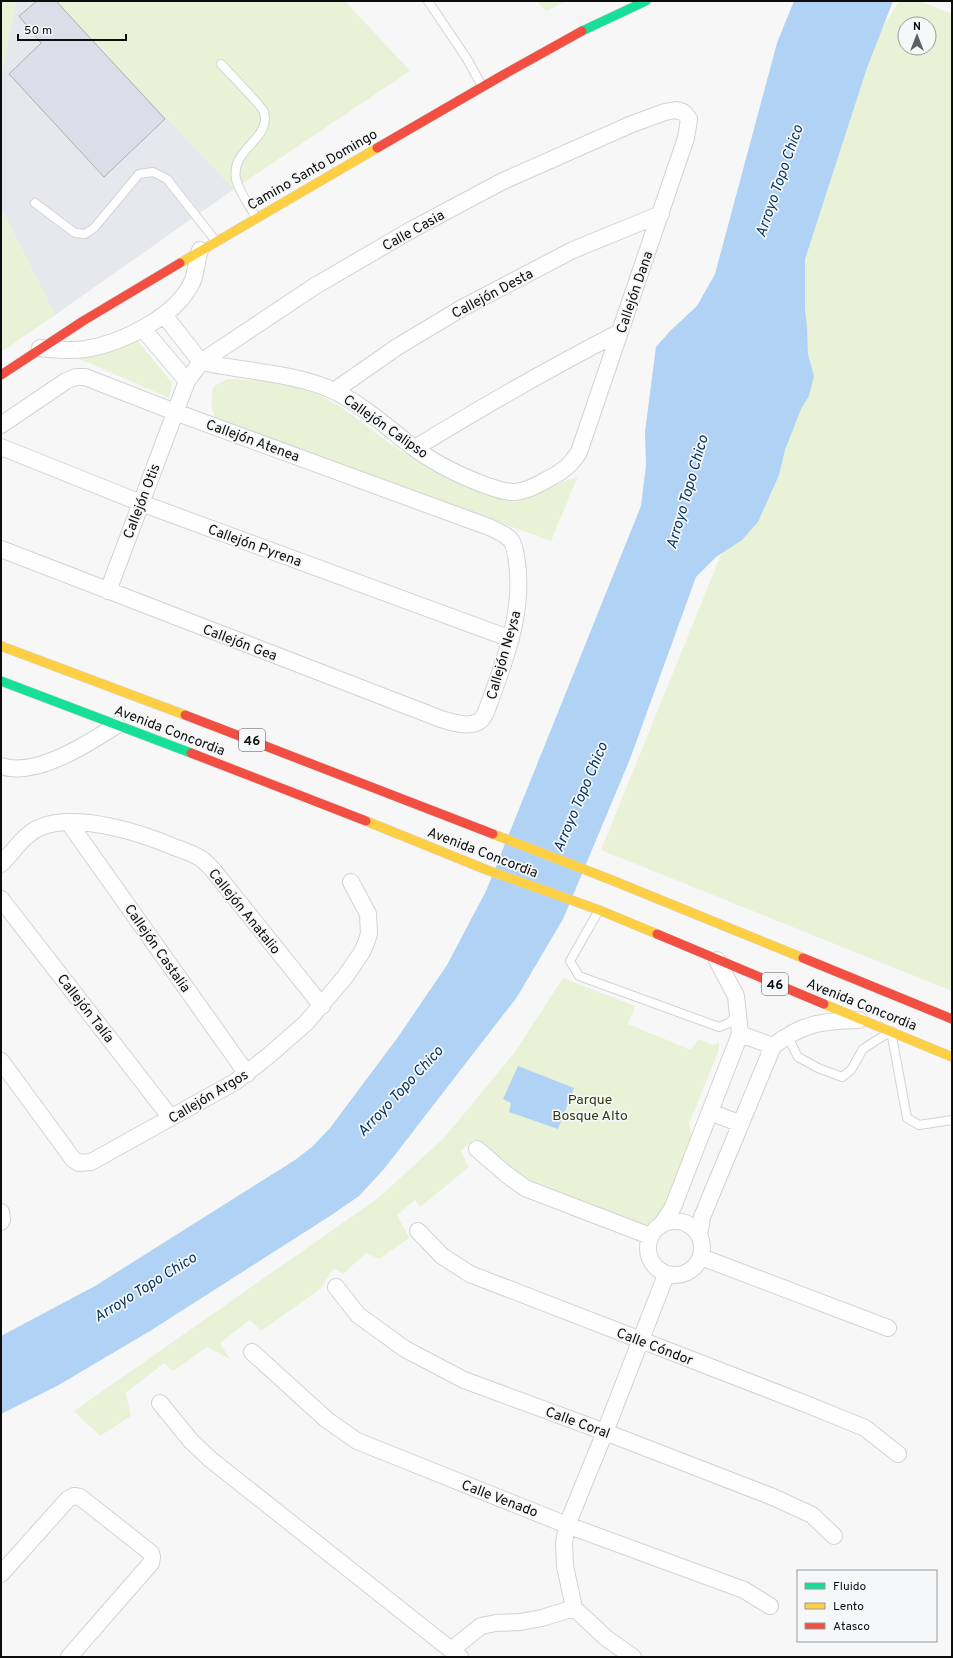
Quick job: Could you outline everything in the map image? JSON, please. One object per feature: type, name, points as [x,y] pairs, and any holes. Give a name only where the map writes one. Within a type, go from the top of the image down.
[{"type":"main road","name":"Camino Santo Domingo","points":[[1,375],[84,320],[200,250],[560,43],[646,1]]},
{"type":"main road","name":"Avenida Concordia","points":[[1,646],[241,736],[500,839],[609,879],[952,1019]]},
{"type":"main road","name":"Avenida Concordia","points":[[1,681],[333,807],[487,870],[599,910],[952,1057]]},
{"type":"street","name":"Calle Casia","points":[[175,412],[187,381],[201,362],[314,286],[412,230],[503,181],[632,124],[665,112],[676,110],[683,112],[689,119]]},
{"type":"street","name":"Callejón Dana","points":[[572,463],[586,436],[686,138],[689,119]]},
{"type":"street","name":"Callejón Desta","points":[[334,391],[397,347],[462,308],[573,250],[660,214]]},
{"type":"street","points":[[40,348],[57,350],[87,349],[117,340],[143,329],[164,315],[177,303],[192,281],[200,250]]},
{"type":"street","points":[[164,315],[201,362]]},
{"type":"street","points":[[143,329],[187,381]]},
{"type":"street","points":[[415,448],[506,393],[565,360],[620,332]]},
{"type":"street","name":"Callejón Calipso","points":[[201,362],[294,379],[334,391],[370,412],[415,448],[442,465],[478,483],[499,490],[513,492],[539,485],[572,463]]},
{"type":"street","name":"Callejón Atenea","points":[[1,425],[58,386],[76,377],[86,377],[175,412],[489,526],[511,540]]},
{"type":"street","name":"Callejón Otis","points":[[108,591],[175,412]]},
{"type":"street","name":"Callejón Pyrena","points":[[1,447],[141,503],[511,639]]},
{"type":"street","name":"Callejón Neysa","points":[[481,720],[486,712],[511,639],[517,610],[518,567],[511,540]]},
{"type":"street","name":"Callejón Gea","points":[[1,549],[441,719],[458,724],[471,724],[481,720]]},
{"type":"street","points":[[2,768],[23,768],[56,760],[86,745],[117,725]]},
{"type":"street","name":"Callejón Anatalio","points":[[1,864],[30,833],[40,827],[69,823],[103,824],[157,840],[199,857],[213,870],[322,1006]]},
{"type":"street","name":"Callejón Castalia","points":[[69,823],[246,1074]]},
{"type":"street","name":"Callejón Argos","points":[[1,1061],[73,1158],[79,1163],[91,1162],[224,1089],[246,1074],[285,1042],[322,1006],[345,977],[362,952],[369,934],[368,914],[351,882]]},
{"type":"street","name":"Callejón Talía","points":[[1,899],[171,1118]]},
{"type":"street","points":[[662,1224],[673,1206],[740,1034],[736,996],[717,960]]},
{"type":"street","points":[[699,1236],[702,1217],[773,1046],[787,1035],[800,1028],[819,1022],[863,1020]]},
{"type":"street","points":[[740,1034],[773,1046]]},
{"type":"street","points":[[710,1112],[740,1124]]},
{"type":"street","points":[[477,1149],[525,1188],[650,1236]]},
{"type":"street","points":[[670,1221],[679,1221],[694,1229],[699,1236],[702,1243],[701,1257],[695,1266],[687,1273],[677,1276],[666,1275],[658,1270],[649,1259],[647,1245],[650,1236],[655,1229],[662,1224],[670,1221]]},
{"type":"street","name":"Calle Cóndor","points":[[418,1231],[442,1256],[470,1274],[865,1428],[898,1454]]},
{"type":"street","points":[[701,1257],[888,1328]]},
{"type":"street","points":[[633,1657],[606,1638],[574,1608],[564,1555],[567,1525],[666,1275]]},
{"type":"street","name":"Calle Coral","points":[[336,1287],[358,1315],[404,1349],[464,1380],[605,1432],[773,1497],[812,1514],[834,1536]]},
{"type":"street","name":"Calle Venado","points":[[252,1352],[327,1420],[357,1441],[567,1525],[744,1590],[770,1606]]},
{"type":"street","points":[[160,1403],[191,1441],[210,1459],[456,1654],[481,1626],[496,1622],[520,1622],[542,1618],[574,1608]]},
{"type":"street","points":[[1,1574],[68,1499],[74,1496],[80,1497],[151,1553],[151,1562],[69,1657]]},
{"type":"lane","points":[[428,1],[467,59],[482,87]]},
{"type":"lane","points":[[221,64],[264,110],[265,121],[260,134],[244,152],[236,164],[236,179],[242,193],[257,218]]},
{"type":"lane","points":[[35,203],[75,233],[85,234],[94,228],[139,174],[153,172],[167,179],[216,241]]},
{"type":"lane","points":[[599,910],[570,961],[579,976],[719,1027],[729,1023],[739,1014]]},
{"type":"lane","points":[[787,1035],[798,1057],[818,1068],[842,1077],[851,1070],[863,1049],[891,1031],[907,1118],[918,1125],[952,1120]]},
{"type":"shaded area","points":[[16,1],[56,1],[234,189],[55,315],[1,208],[1,77]]},
{"type":"green space","points":[[1,1],[16,1],[1,77]]},
{"type":"green space","points":[[56,1],[345,1],[410,71],[234,189]]},
{"type":"green space","points":[[537,1],[567,1],[546,11]]},
{"type":"green space","points":[[899,1],[919,1],[952,14],[952,991],[601,850],[755,471],[738,425],[845,90]]},
{"type":"green space","points":[[1,208],[55,315],[1,352]]},
{"type":"green space","points":[[138,341],[172,383],[169,398],[73,356]]},
{"type":"green space","points":[[227,379],[283,384],[316,394],[347,411],[394,446],[423,463],[468,485],[514,502],[578,476],[551,541],[216,420],[212,403],[214,386]]},
{"type":"green space","name":"Parque Bosque Alto","points":[[563,978],[635,1006],[628,1024],[691,1050],[699,1039],[712,1045],[719,1043],[719,1050],[689,1124],[693,1137],[665,1209],[657,1221],[649,1225],[637,1224],[528,1179],[499,1161],[484,1144],[473,1140],[461,1151],[469,1167],[420,1207],[415,1200],[397,1215],[409,1238],[379,1259],[366,1253],[343,1274],[334,1268],[320,1289],[261,1331],[250,1320],[220,1343],[230,1359],[207,1347],[173,1371],[164,1363],[126,1393],[131,1416],[100,1436],[74,1411],[377,1199],[444,1138],[515,1052]]},
{"type":"water","name":"Arroyo Topo Chico","points":[[794,1],[893,1],[867,68],[805,259],[805,309],[808,354],[814,376],[809,396],[801,409],[785,450],[779,475],[758,522],[742,540],[716,557],[696,577],[630,759],[563,919],[517,997],[384,1169],[359,1196],[150,1331],[57,1386],[1,1414],[1,1336],[95,1286],[295,1160],[312,1147],[330,1128],[398,1037],[447,965],[486,891],[641,506],[646,465],[645,432],[656,347],[670,331],[697,306],[715,274],[777,43]]},
{"type":"water","points":[[518,1066],[574,1088],[558,1129],[509,1112],[511,1103],[503,1099]]},
{"type":"building","points":[[37,1],[56,1],[165,119],[104,177],[9,74],[41,43],[19,16]]},
{"type":"traffic: fast","points":[[582,31],[646,1]]},
{"type":"traffic: fast","points":[[1,681],[191,753]]},
{"type":"traffic: slow","points":[[180,263],[377,148]]},
{"type":"traffic: slow","points":[[1,646],[185,715]]},
{"type":"traffic: slow","points":[[366,821],[487,870],[599,910],[657,934]]},
{"type":"traffic: slow","points":[[493,834],[609,879],[803,958]]},
{"type":"traffic: slow","points":[[824,1004],[952,1057]]},
{"type":"traffic: jam","points":[[377,148],[582,31]]},
{"type":"traffic: jam","points":[[1,375],[83,321],[180,263]]},
{"type":"traffic: jam","points":[[185,715],[493,834]]},
{"type":"traffic: jam","points":[[191,753],[366,821]]},
{"type":"traffic: jam","points":[[657,934],[824,1004]]},
{"type":"traffic: jam","points":[[803,958],[952,1019]]}]
